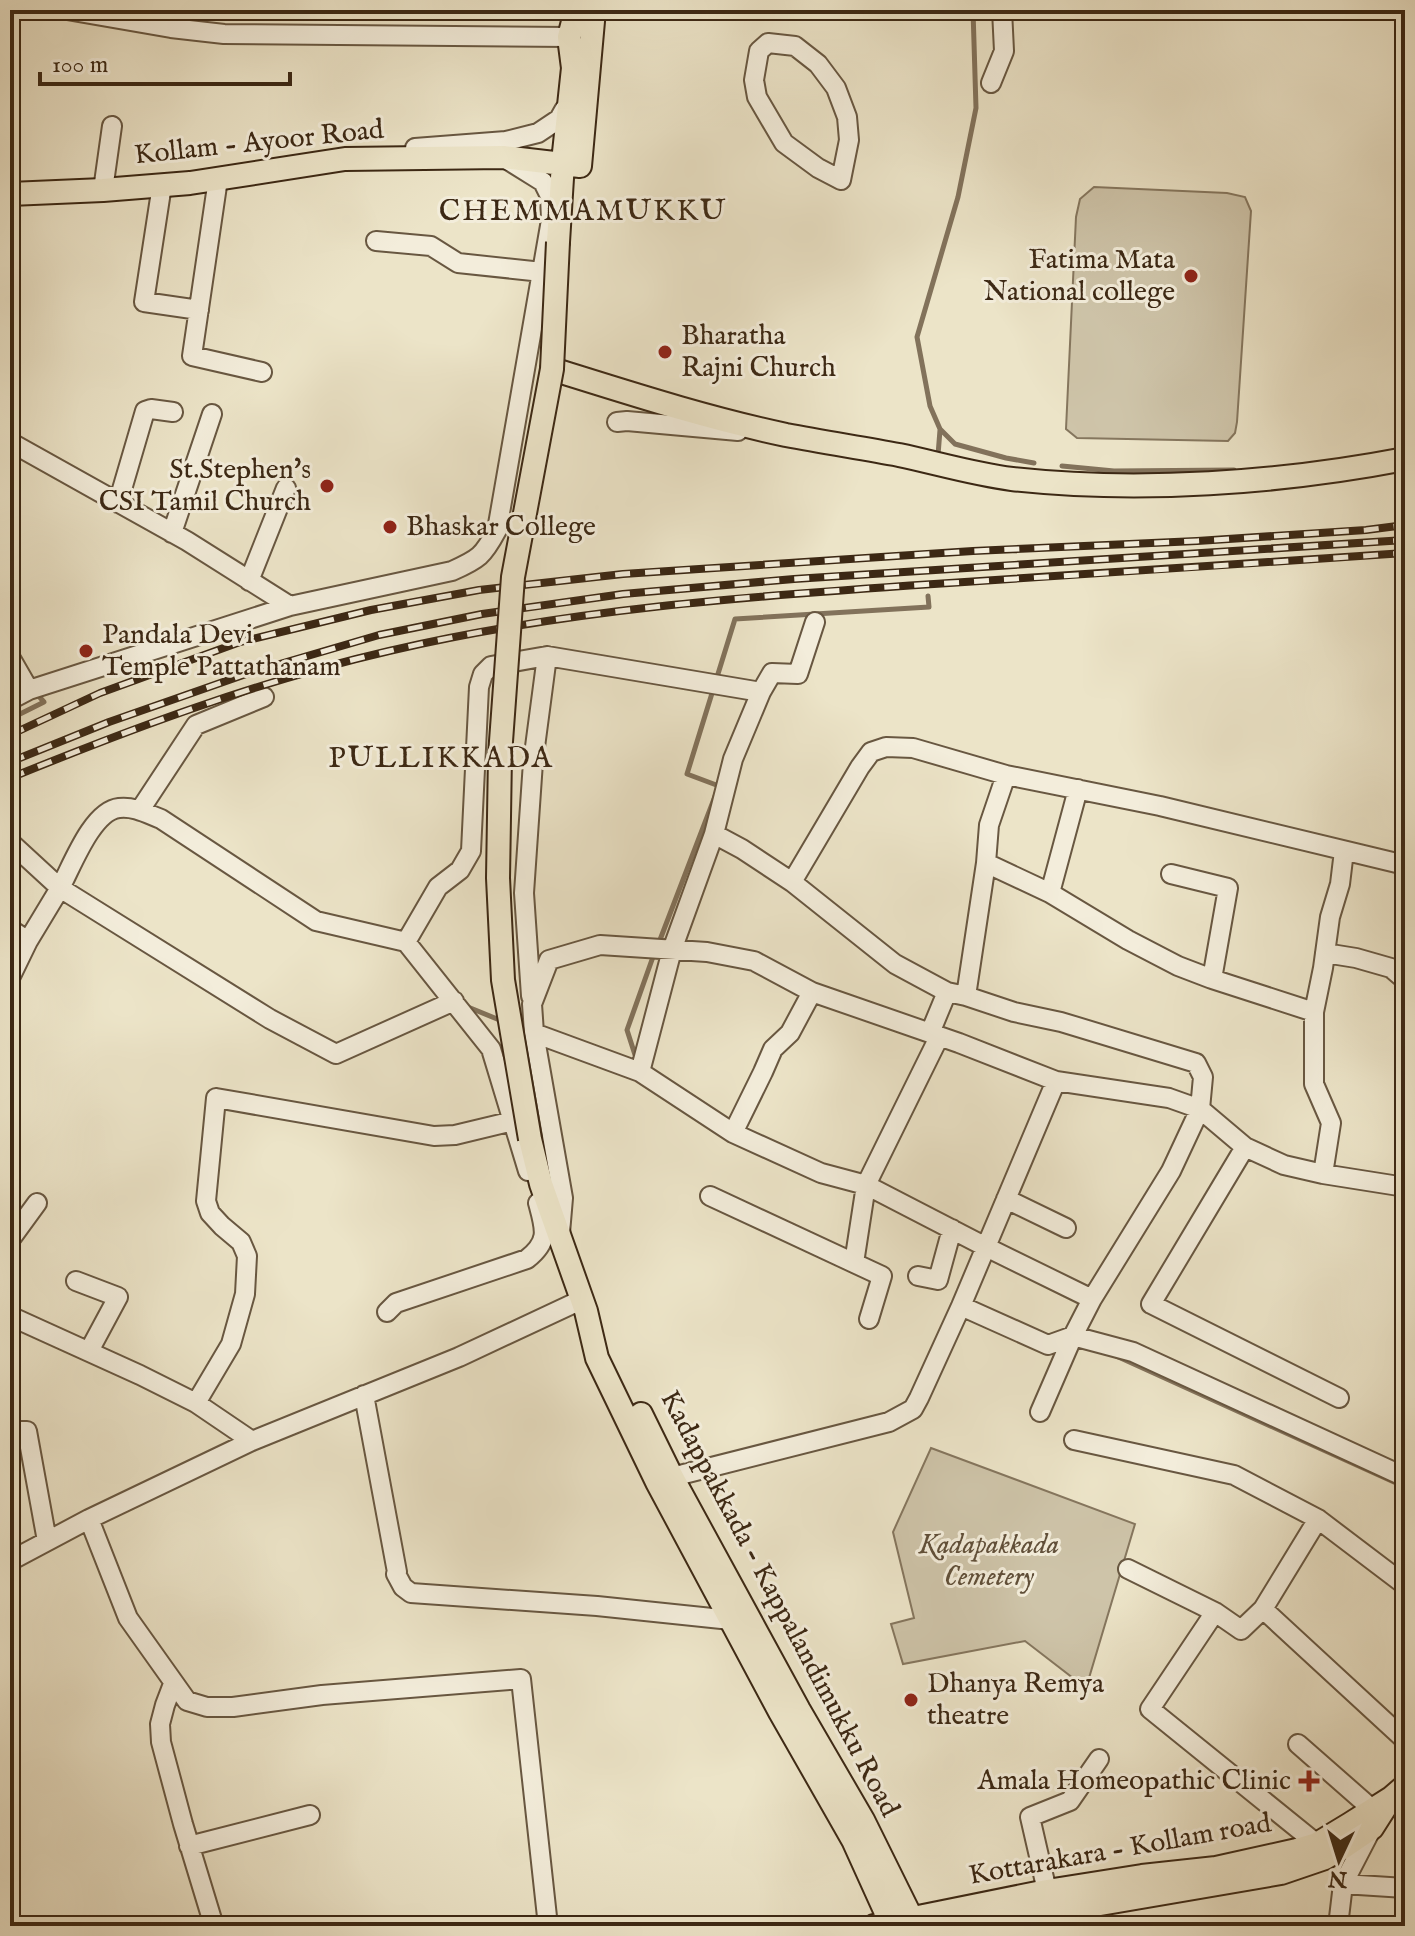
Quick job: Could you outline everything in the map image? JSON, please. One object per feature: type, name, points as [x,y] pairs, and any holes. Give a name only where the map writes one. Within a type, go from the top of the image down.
[{"type":"main road","name":"Kadappakkada - Kappalandimukku Road","points":[[571,164],[568,107],[573,68],[569,37],[576,10]]},
{"type":"main road","name":"Kadappakkada - Kappalandimukku Road","points":[[594,10],[558,242],[552,369],[513,577],[500,755],[498,878],[503,980],[530,1139],[555,1245],[672,1477],[863,1820],[897,1924]]},
{"type":"main road","name":"Kollam - Ayoor Road","points":[[10,194],[162,185],[345,159],[503,157],[571,164]]},
{"type":"main road","points":[[552,369],[714,417],[788,435],[1013,479],[1116,484],[1246,480],[1318,473],[1405,459]]},
{"type":"main road","name":"Kadappakkada - Kappalandimukku Road","points":[[584,1306],[597,1358],[657,1482],[897,1924]]},
{"type":"main road","name":"Kottarakara - Kollam road","points":[[897,1924],[1047,1891],[1216,1868],[1317,1844],[1385,1805]]},
{"type":"main road","name":"Kottarakara - Kollam road","points":[[971,1926],[1273,1875],[1325,1858],[1344,1847],[1385,1805]]},
{"type":"street","points":[[67,10],[146,17],[224,34],[569,37]]},
{"type":"street","points":[[991,83],[1004,51],[1002,10]]},
{"type":"street","points":[[768,43],[795,46],[818,64],[836,88],[847,117],[849,140],[841,180],[818,168],[784,143],[757,97],[754,80],[759,51],[768,43]]},
{"type":"street","points":[[345,159],[404,149],[506,141],[538,133],[559,119],[568,107]]},
{"type":"street","points":[[103,190],[112,126]]},
{"type":"street","points":[[10,700],[29,690],[290,606],[452,571],[485,552],[497,530],[551,220],[550,196],[543,182],[503,157]]},
{"type":"street","points":[[218,179],[192,356],[262,372]]},
{"type":"street","points":[[162,185],[144,302],[199,310]]},
{"type":"street","points":[[376,241],[431,246],[458,263],[542,272]]},
{"type":"street","points":[[118,503],[145,411],[173,412]]},
{"type":"street","points":[[172,533],[212,414]]},
{"type":"street","points":[[617,422],[788,435]]},
{"type":"street","points":[[10,442],[172,533],[290,606]]},
{"type":"street","points":[[249,581],[286,488]]},
{"type":"street","points":[[640,1072],[672,950],[714,834],[733,759],[772,673],[798,674],[815,622]]},
{"type":"street","points":[[406,942],[438,887],[460,870],[471,851],[479,687],[483,674],[491,666],[547,656],[761,692]]},
{"type":"street","points":[[547,656],[533,762],[524,893],[534,1033],[563,1198],[555,1245]]},
{"type":"street","points":[[10,657],[29,690]]},
{"type":"street","points":[[140,810],[196,725],[264,697]]},
{"type":"street","points":[[792,882],[860,767],[871,752],[886,747],[913,748],[1006,775],[1160,806],[1405,865]]},
{"type":"street","points":[[854,1263],[866,1185],[934,1035],[957,994],[986,863],[989,825],[1006,775]]},
{"type":"street","points":[[1050,893],[1078,789]]},
{"type":"street","points":[[10,978],[93,825],[103,814],[118,808],[140,810],[161,819],[316,921],[406,942],[491,1049],[544,1225],[544,1239],[555,1245]]},
{"type":"street","points":[[714,834],[792,882],[895,964],[957,994],[1196,1063],[1203,1077],[1200,1109],[1171,1171],[1092,1299],[1040,1412]]},
{"type":"street","points":[[10,842],[60,888],[270,1019],[336,1054],[454,1001]]},
{"type":"street","points":[[1323,1174],[1331,1123],[1314,1084],[1314,1012],[1344,851]]},
{"type":"street","points":[[986,863],[1050,893],[1178,966],[1314,1012]]},
{"type":"street","points":[[1171,874],[1228,888],[1212,979]]},
{"type":"street","points":[[10,929],[28,941]]},
{"type":"street","points":[[532,1004],[549,960],[600,945],[707,952],[754,961],[812,992],[1056,1081],[1169,1098],[1200,1109],[1245,1147],[1284,1165],[1405,1187]]},
{"type":"street","points":[[1325,953],[1391,968],[1405,980]]},
{"type":"street","points":[[733,1133],[773,1049],[790,1033],[812,992]]},
{"type":"street","points":[[534,1033],[640,1072],[733,1133],[821,1173],[866,1185],[1092,1299]]},
{"type":"street","points":[[672,1477],[889,1422],[913,1409],[961,1306],[1056,1081]]},
{"type":"street","points":[[196,1403],[231,1344],[245,1294],[247,1256],[241,1242],[210,1213],[206,1201],[216,1098],[434,1136],[455,1135],[513,1121]]},
{"type":"street","points":[[1245,1147],[1151,1304],[1339,1398]]},
{"type":"street","points":[[710,1196],[882,1276],[869,1319]]},
{"type":"street","points":[[1006,1199],[1066,1228]]},
{"type":"street","points":[[10,1240],[37,1203]]},
{"type":"street","points":[[918,1276],[938,1280],[952,1229]]},
{"type":"street","points":[[387,1312],[396,1303],[527,1259],[537,1251],[555,1245]]},
{"type":"street","points":[[76,1281],[118,1297],[89,1351]]},
{"type":"street","points":[[10,1561],[89,1519],[252,1441],[584,1306]]},
{"type":"street","points":[[961,1306],[1048,1345],[1073,1336],[1133,1352],[1405,1477]]},
{"type":"street","points":[[10,1316],[196,1403],[252,1441]]},
{"type":"street","points":[[364,1395],[396,1574],[403,1587],[411,1593],[597,1606],[731,1620]]},
{"type":"street","points":[[10,1431],[27,1431],[47,1541]]},
{"type":"street","points":[[1074,1440],[1234,1475],[1318,1519],[1405,1585]]},
{"type":"street","points":[[89,1519],[128,1618],[187,1701],[207,1707],[233,1707],[322,1695],[521,1679],[548,1926]]},
{"type":"street","points":[[1128,1569],[1215,1612],[1241,1630],[1263,1609],[1318,1519]]},
{"type":"street","points":[[1263,1609],[1405,1740]]},
{"type":"street","points":[[1215,1612],[1150,1709],[1317,1844]]},
{"type":"street","points":[[173,1684],[160,1724],[161,1742],[214,1926]]},
{"type":"street","points":[[1298,1744],[1385,1805],[1343,1884],[1338,1926]]},
{"type":"street","points":[[1047,1891],[1030,1817],[1070,1801],[1099,1759]]},
{"type":"street","points":[[189,1846],[310,1815]]},
{"type":"street","points":[[1343,1884],[1405,1888]]},
{"type":"green space","points":[[1094,187],[1227,193],[1245,197],[1251,211],[1237,422],[1235,433],[1228,441],[1077,438],[1066,429],[1076,217],[1080,199]]},
{"type":"green space","name":"Kadapakkada Cemetery","points":[[931,1448],[1135,1524],[1086,1688],[1025,1641],[903,1664],[891,1624],[914,1618],[893,1532]]},
{"type":"waterway","points":[[973,10],[976,108],[958,197],[917,337],[930,406],[940,429],[955,444],[1034,463]]},
{"type":"waterway","points":[[938,455],[940,430]]},
{"type":"waterway","points":[[1062,466],[1114,471],[1234,470]]},
{"type":"waterway","points":[[658,945],[719,786],[687,774],[735,619],[929,607],[928,596]]},
{"type":"waterway","points":[[10,719],[44,702],[36,693]]},
{"type":"waterway","points":[[636,1058],[627,1030],[654,954]]},
{"type":"waterway","points":[[463,1005],[502,1021]]},
{"type":"waterway","points":[[1114,1355],[1405,1487]]},
{"type":"railway","points":[[10,735],[100,693],[240,642],[371,610],[479,590],[623,574],[973,551],[1197,541],[1405,525]]},
{"type":"railway","points":[[10,762],[109,722],[246,674],[379,635],[482,614],[623,594],[794,579],[1405,540]]},
{"type":"railway","points":[[10,778],[103,741],[292,676],[389,651],[524,624],[660,606],[797,594],[1405,553]]},
{"type":"place","name":"Fatima Mata National college","points":[[1191,276]]},
{"type":"place","name":"Bharatha Rajni Church","points":[[665,352]]},
{"type":"place","name":"St.Stephen's CSI Tamil Church","points":[[327,486]]},
{"type":"place","name":"Bhaskar College","points":[[390,527]]},
{"type":"place","name":"Pandala Devi Temple Pattathanam","points":[[86,651]]},
{"type":"place","name":"Dhanya Remya theatre","points":[[911,1700]]},
{"type":"place","name":"Amala Homeopathic Clinic","points":[[1309,1781]]},
{"type":"district","name":"CHEMMAMUKKU","points":[[583,212]]},
{"type":"district","name":"PULLIKKADA","points":[[441,759]]}]
